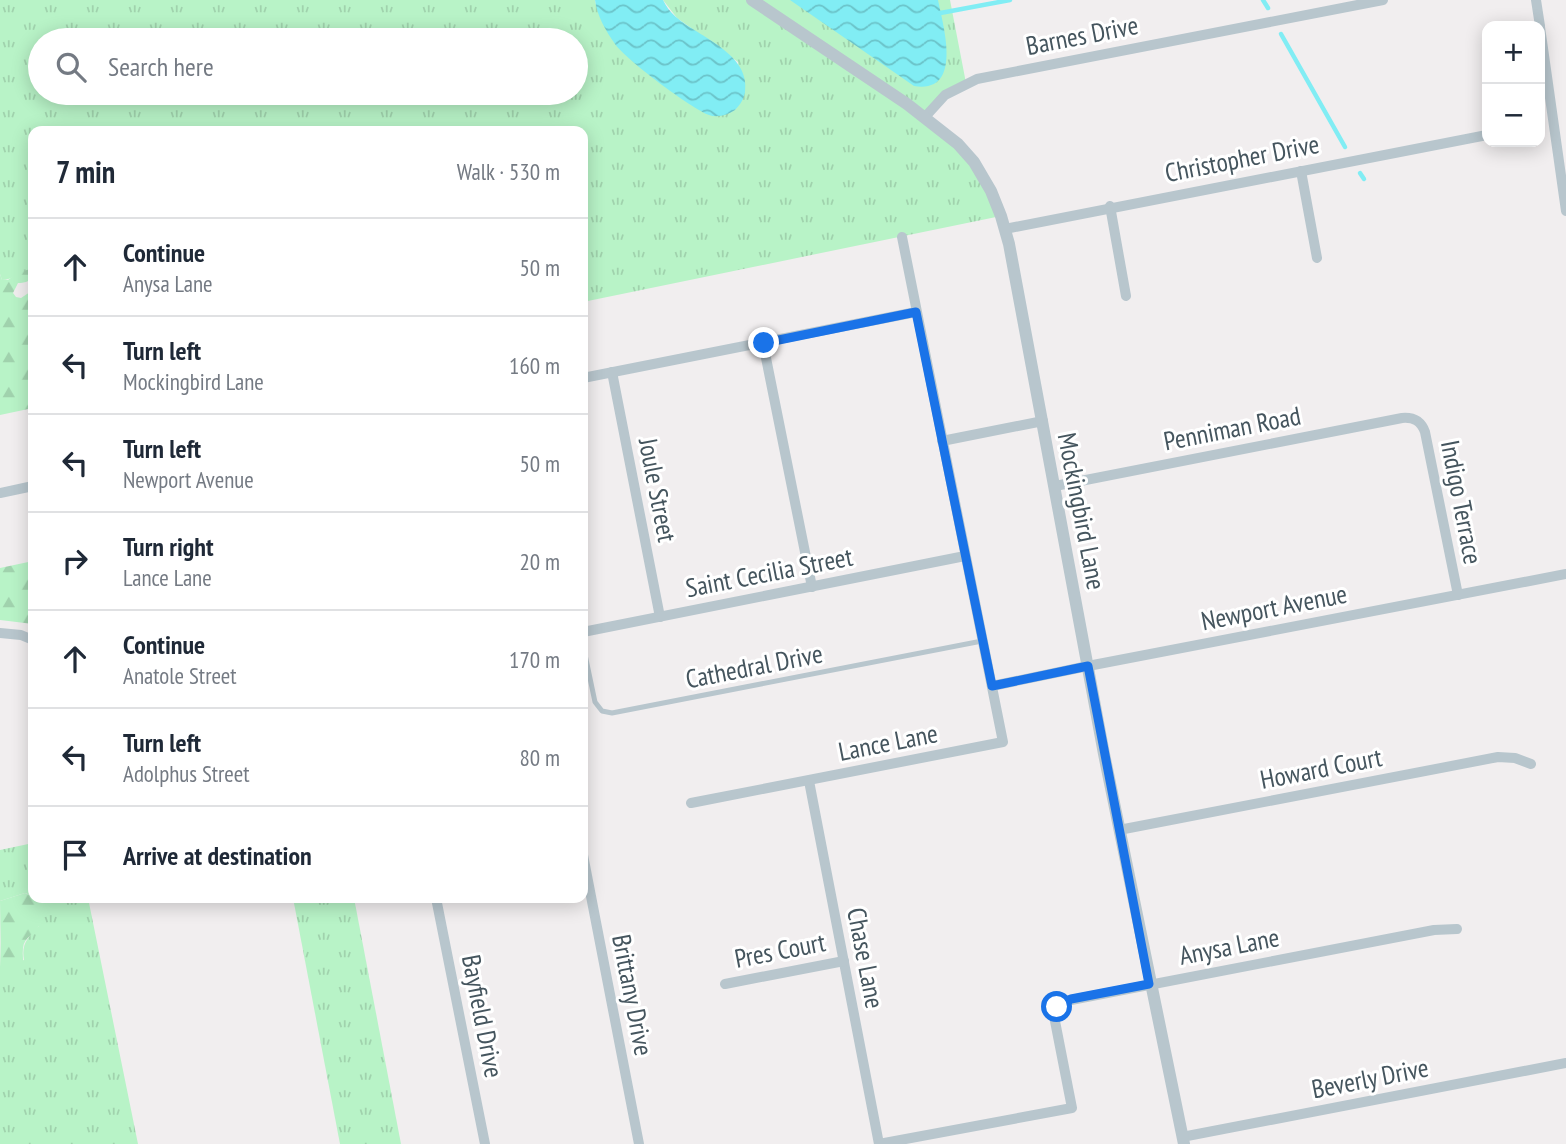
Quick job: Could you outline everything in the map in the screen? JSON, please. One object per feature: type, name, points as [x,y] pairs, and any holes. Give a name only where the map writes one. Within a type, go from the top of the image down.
[{"type":"street","name":"Mockingbird Lane","points":[[752,0],[925,117],[958,144],[974,162],[991,191],[1005,229],[1149,984],[1183,1141]]},
{"type":"street","name":"Barnes Drive","points":[[925,117],[945,95],[976,79],[1383,0]]},
{"type":"street","points":[[1536,0],[1539,21]]},
{"type":"street","points":[[1545,64],[1566,211]]},
{"type":"street","points":[[1545,124],[1553,122]]},
{"type":"street","name":"Christopher Drive","points":[[1005,229],[1110,206],[1482,136]]},
{"type":"street","points":[[1301,170],[1317,258]]},
{"type":"street","points":[[1110,206],[1126,296]]},
{"type":"street","name":"Lance Lane","points":[[691,803],[1003,742],[902,237]]},
{"type":"street","points":[[588,377],[916,312]]},
{"type":"street","points":[[764,343],[812,587]]},
{"type":"street","name":"Joule Street","points":[[612,372],[660,617]]},
{"type":"street","name":"Penniman Road","points":[[1055,485],[1402,418],[1417,420]]},
{"type":"street","name":"Indigo Terrace","points":[[1417,420],[1425,432],[1458,595]]},
{"type":"street","points":[[942,441],[1043,421]]},
{"type":"street","points":[[0,493],[28,487]]},
{"type":"street","name":"Saint Cecilia Street","points":[[588,631],[965,556]]},
{"type":"street","name":"Newport Avenue","points":[[992,686],[1566,574]]},
{"type":"street","points":[[0,632],[28,637]]},
{"type":"street","name":"Howard Court","points":[[1119,830],[1498,757],[1515,758],[1531,764]]},
{"type":"street","name":"Chase Lane","points":[[809,781],[879,1144]]},
{"type":"street","name":"Brittany Drive","points":[[588,881],[639,1144]]},
{"type":"street","name":"Bayfield Drive","points":[[437,903],[485,1144]]},
{"type":"street","name":"Anysa Lane","points":[[879,1144],[1072,1108],[1055,1021],[1057,1007],[1071,999],[1434,930],[1457,929]]},
{"type":"street","name":"Pres Court","points":[[725,984],[844,961]]},
{"type":"street","name":"Beverly Drive","points":[[1183,1141],[1566,1063]]},
{"type":"lane","name":"Cathedral Drive","points":[[588,669],[595,702],[602,711],[612,713],[983,646]]},
{"type":"green space","points":[[0,0],[595,0],[596,5],[716,116],[736,109],[738,62],[677,18],[663,0],[950,0],[966,83],[925,117],[958,144],[1001,216],[588,301],[588,126],[28,126],[28,270],[2,280]]},
{"type":"green space","points":[[28,270],[28,280],[18,283],[13,293],[21,298],[28,293],[28,409],[0,415],[0,274],[2,280],[8,280]]},
{"type":"green space","points":[[28,562],[28,623],[0,620],[0,568]]},
{"type":"green space","points":[[28,844],[28,894],[0,901],[0,850]]},
{"type":"green space","points":[[25,893],[28,894],[28,903],[37,903],[40,912],[37,929],[24,944],[23,970],[15,975],[6,975],[1,967],[0,901]]},
{"type":"green space","points":[[37,903],[89,903],[138,1144],[0,1144],[0,942],[1,967],[24,960],[26,941],[39,926]]},
{"type":"green space","points":[[294,903],[355,903],[401,1144],[340,1144]]},
{"type":"water","points":[[595,0],[663,0],[676,17],[721,48],[740,67],[745,79],[745,92],[740,104],[729,113],[712,116],[674,94],[615,44],[602,23]]},
{"type":"water","points":[[790,0],[938,0],[946,40],[945,69],[940,79],[930,86],[914,86]]},
{"type":"waterway","points":[[935,14],[1010,0]]},
{"type":"waterway","points":[[1263,0],[1268,8]]},
{"type":"waterway","points":[[1281,34],[1345,147]]},
{"type":"waterway","points":[[1360,173],[1364,179]]},
{"type":"route","points":[[764,343],[916,312],[992,686],[1088,666],[1149,984],[1071,999],[1057,1007]]}]
